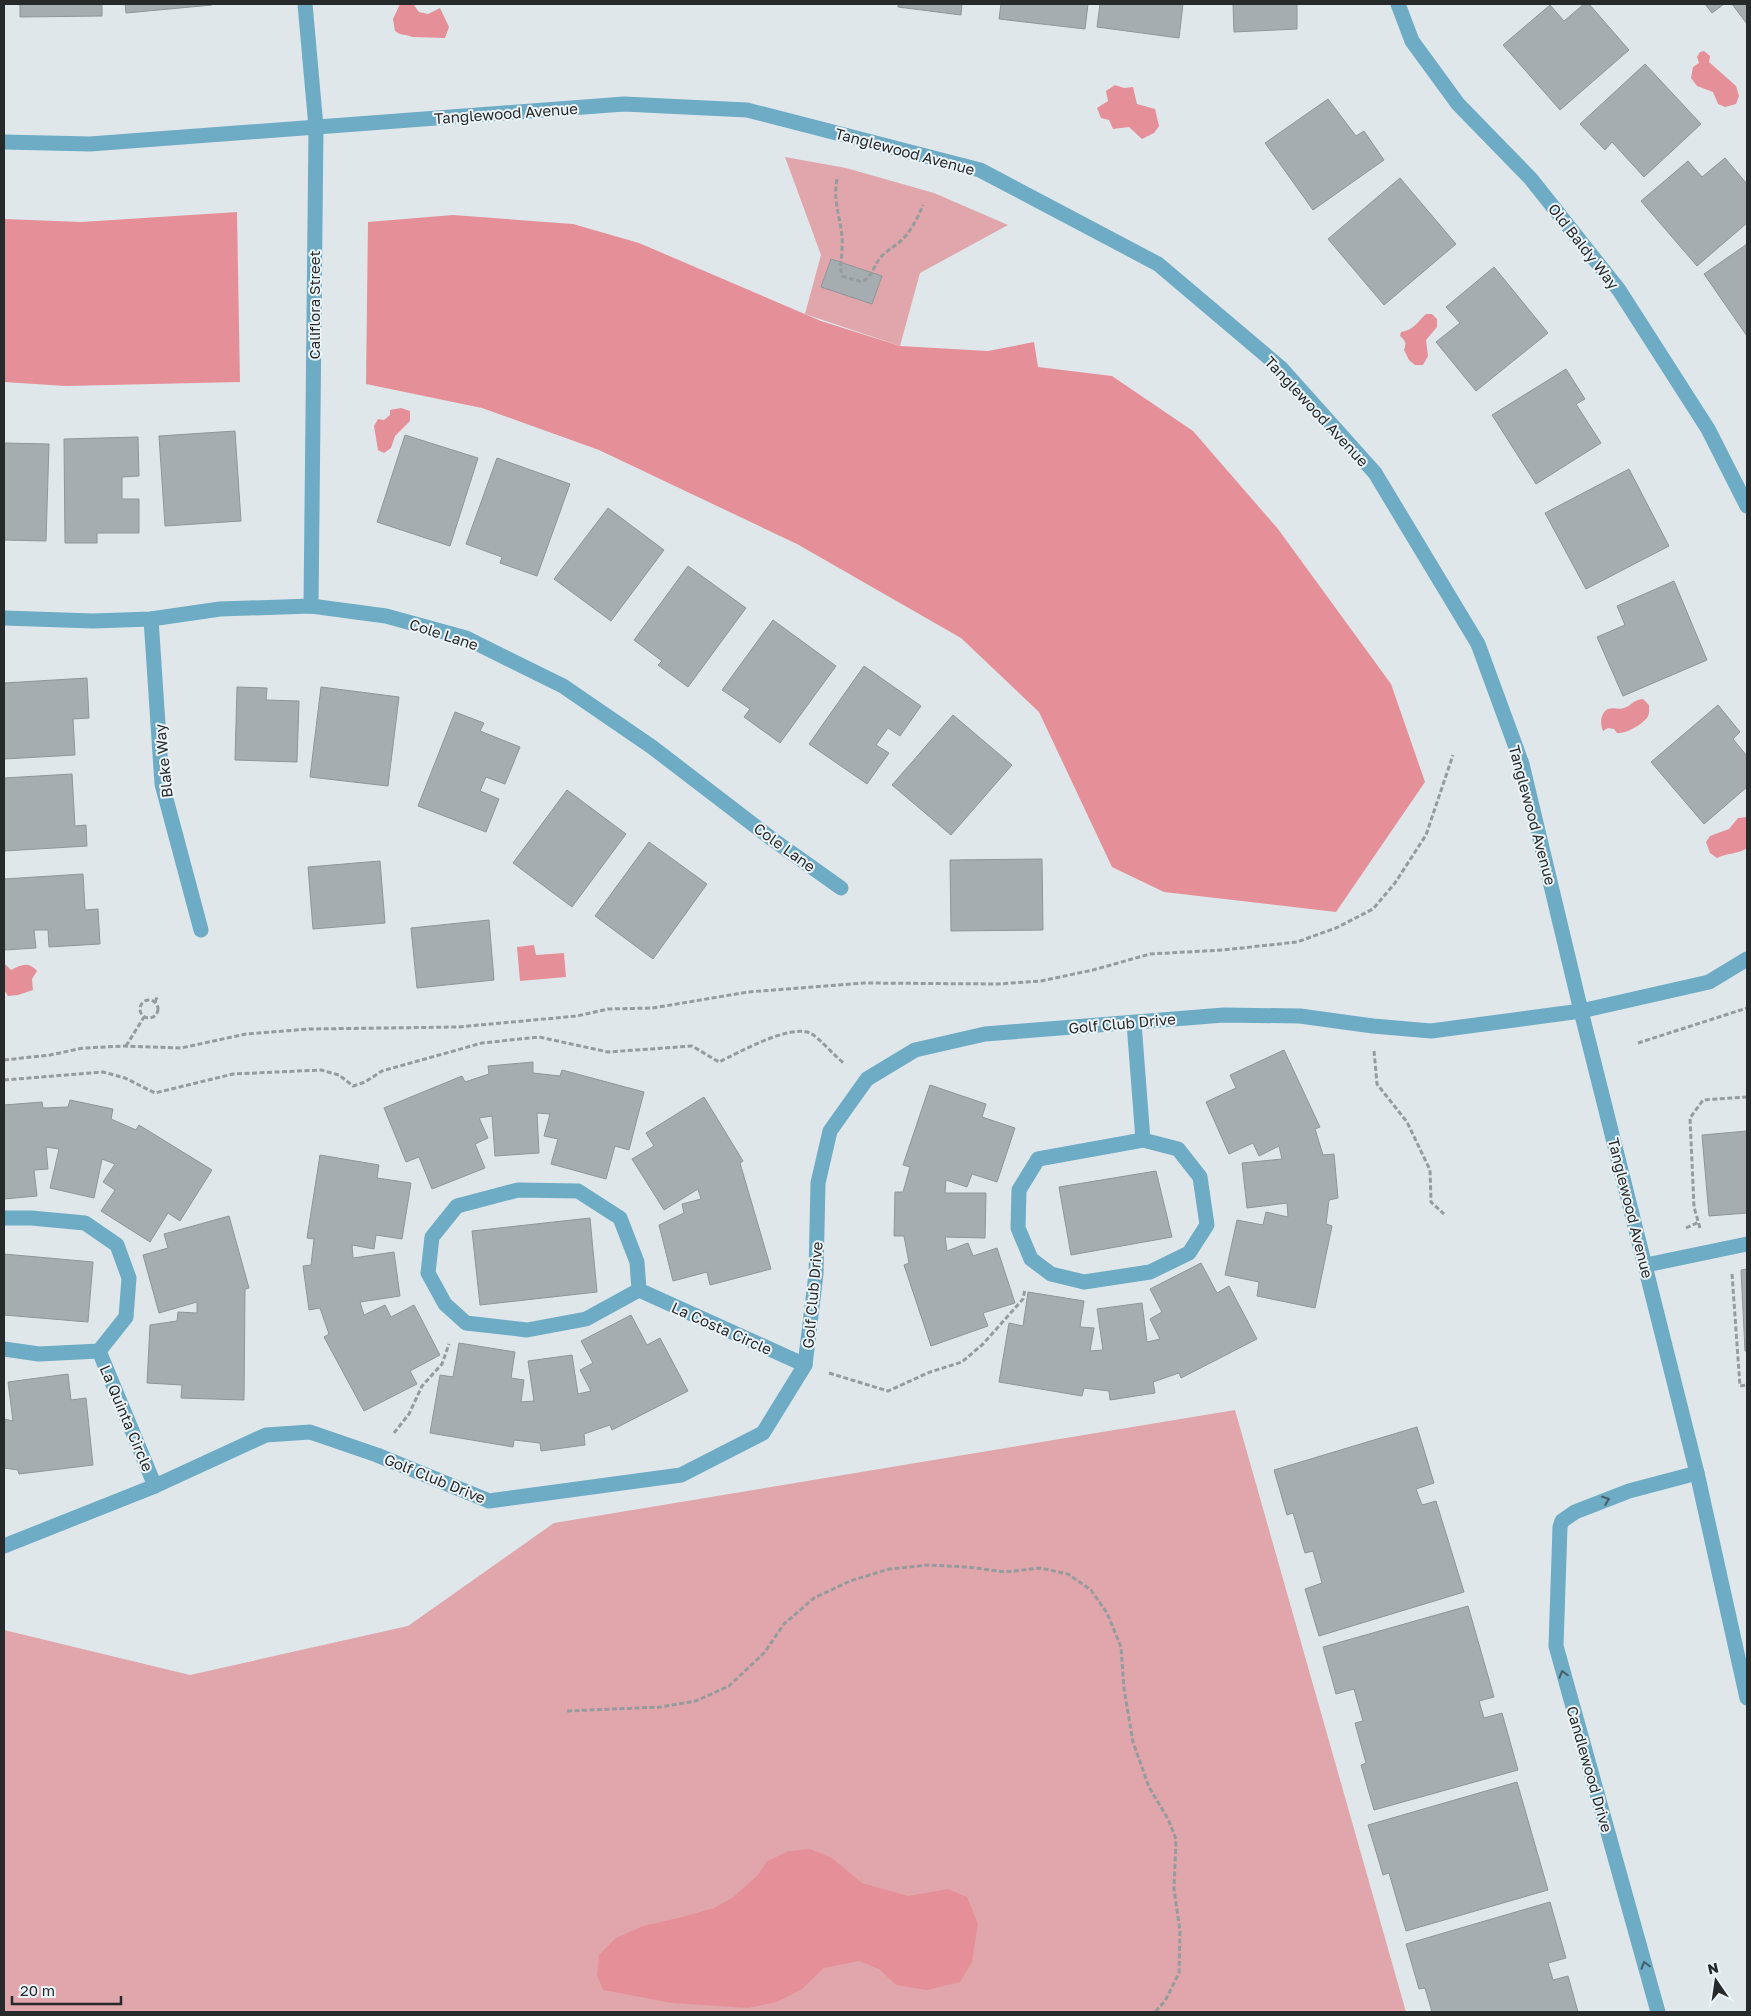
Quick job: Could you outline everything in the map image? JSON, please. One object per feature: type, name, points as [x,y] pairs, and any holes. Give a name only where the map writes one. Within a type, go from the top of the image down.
[{"type":"street","name":"Califlora Street","points":[[305,4],[316,127],[312,606]]},
{"type":"street","name":"Old Baldy Way","points":[[1398,4],[1412,41],[1458,104],[1531,179],[1619,290],[1708,428],[1747,506]]},
{"type":"street","name":"Tanglewood Avenue","points":[[4,142],[90,144],[624,104],[746,110],[980,170],[1158,264],[1281,368],[1375,473],[1478,644],[1522,764],[1581,1011],[1697,1473],[1747,1698]]},
{"type":"street","name":"Cole Lane","points":[[4,618],[93,621],[151,618],[220,609],[312,606],[386,616],[466,638],[563,686],[652,748],[772,839],[841,888]]},
{"type":"street","name":"Blake Way","points":[[151,618],[162,784],[201,930]]},
{"type":"street","name":"Golf Club Drive","points":[[4,1546],[156,1486],[266,1435],[310,1432],[377,1456],[489,1501],[681,1474],[763,1433],[805,1365],[816,1274],[818,1183],[830,1131],[867,1079],[915,1050],[985,1034],[1224,1015],[1300,1016],[1373,1026],[1431,1031],[1581,1011],[1709,982],[1747,960]]},
{"type":"street","points":[[1134,1023],[1143,1140]]},
{"type":"street","points":[[1143,1140],[1178,1149],[1200,1177],[1207,1225],[1189,1252],[1150,1272],[1084,1282],[1051,1274],[1031,1259],[1018,1228],[1018,1190],[1038,1159],[1143,1140]]},
{"type":"street","points":[[518,1190],[578,1191],[620,1218],[637,1262],[639,1290],[586,1319],[576,1321],[527,1330],[466,1323],[445,1304],[428,1273],[432,1237],[457,1206],[518,1190]]},
{"type":"street","name":"La Quinta Circle","points":[[4,1218],[31,1218],[85,1223],[117,1245],[129,1278],[126,1317],[99,1351],[39,1354],[4,1349]]},
{"type":"street","points":[[1646,1265],[1747,1244]]},
{"type":"street","name":"La Costa Circle","points":[[639,1290],[805,1365]]},
{"type":"street","name":"La Quinta Circle","points":[[99,1351],[156,1486]]},
{"type":"street","name":"Candlewood Drive","points":[[1658,2012],[1556,1646],[1560,1534],[1562,1521],[1575,1512],[1629,1491],[1697,1473]]},
{"type":"path","points":[[837,179],[834,194],[841,235],[840,269],[842,276],[862,282],[868,279],[881,256],[902,240],[909,231],[918,218],[923,205]]},
{"type":"path","points":[[4,1060],[50,1055],[83,1048],[126,1046],[182,1048],[246,1034],[309,1029],[458,1027],[577,1016],[608,1009],[653,1008],[748,992],[864,983],[998,984],[1041,981],[1093,970],[1150,954],[1231,949],[1297,942],[1336,928],[1373,909],[1395,883],[1426,835],[1453,755]]},
{"type":"path","points":[[155,1002],[158,995]]},
{"type":"path","points":[[146,1000],[155,1002],[158,1007],[157,1013],[153,1017],[144,1017],[140,1013],[141,1004],[146,1000]]},
{"type":"path","points":[[1638,1043],[1747,1008]]},
{"type":"path","points":[[126,1046],[144,1017]]},
{"type":"path","points":[[1373,1026],[1377,1084],[1407,1122],[1430,1170],[1431,1202],[1444,1214]]},
{"type":"path","points":[[4,1080],[103,1072],[125,1078],[155,1093],[233,1074],[320,1070],[339,1075],[353,1086],[365,1082],[382,1072],[482,1043],[538,1037],[608,1052],[692,1046],[719,1062],[766,1039],[799,1032],[810,1033],[841,1061],[867,1079]]},
{"type":"path","points":[[1747,1098],[1703,1100],[1690,1118],[1694,1207],[1705,1252],[1732,1271],[1740,1386],[1747,1386]]},
{"type":"path","points":[[1680,1230],[1699,1222]]},
{"type":"path","points":[[805,1365],[888,1391],[930,1372],[962,1362],[983,1344],[1023,1299],[1031,1259]]},
{"type":"path","points":[[377,1456],[409,1414],[422,1386],[442,1364],[447,1348],[466,1323]]},
{"type":"path","points":[[567,1711],[660,1707],[696,1701],[729,1686],[764,1653],[784,1624],[814,1598],[850,1581],[889,1569],[928,1565],[968,1567],[1005,1572],[1040,1568],[1068,1574],[1091,1590],[1107,1612],[1121,1646],[1124,1689],[1133,1742],[1148,1787],[1168,1819],[1176,1839],[1174,1889],[1180,1931],[1179,1973],[1165,2001],[1155,2012]]},
{"type":"shaded area","points":[[400,4],[413,4],[419,12],[428,14],[440,8],[449,27],[445,38],[412,37],[395,31],[393,19]]},
{"type":"shaded area","points":[[1704,51],[1710,56],[1709,62],[1736,86],[1739,96],[1736,104],[1725,107],[1718,104],[1713,92],[1697,86],[1691,78],[1693,67],[1699,63],[1697,57],[1700,52]]},
{"type":"shaded area","points":[[1115,85],[1124,88],[1133,87],[1137,104],[1155,109],[1159,126],[1154,133],[1142,139],[1129,127],[1113,129],[1109,120],[1101,118],[1097,108],[1108,101],[1106,91]]},
{"type":"shaded area","points":[[785,157],[846,168],[934,193],[1008,225],[920,273],[900,346],[805,314],[821,255]]},
{"type":"shaded area","points":[[237,212],[240,382],[66,386],[4,382],[4,219],[81,222]]},
{"type":"shaded area","points":[[453,215],[573,224],[639,243],[821,321],[900,346],[988,351],[1034,342],[1038,367],[1112,376],[1193,431],[1278,529],[1391,684],[1425,782],[1336,912],[1164,892],[1112,867],[1039,712],[961,638],[797,544],[599,450],[482,408],[366,384],[368,222]]},
{"type":"shaded area","points":[[1426,314],[1432,314],[1437,319],[1437,327],[1426,340],[1428,356],[1423,365],[1415,365],[1409,360],[1404,350],[1405,342],[1400,336],[1401,332],[1412,328]]},
{"type":"shaded area","points":[[401,408],[410,411],[410,421],[395,436],[391,448],[384,453],[378,450],[374,426],[378,419],[384,420],[390,415],[390,410]]},
{"type":"shaded area","points":[[1643,699],[1649,705],[1649,715],[1641,723],[1629,731],[1621,733],[1608,728],[1603,731],[1601,719],[1605,711],[1610,708],[1622,709],[1637,700]]},
{"type":"shaded area","points":[[1747,817],[1747,848],[1717,858],[1710,853],[1706,842],[1710,836],[1729,829],[1738,818]]},
{"type":"shaded area","points":[[534,945],[536,955],[564,953],[566,977],[520,981],[517,947]]},
{"type":"shaded area","points":[[5,964],[11,970],[24,965],[34,968],[37,971],[32,979],[33,990],[8,996],[4,990]]},
{"type":"shaded area","points":[[1235,1410],[1406,2012],[4,2012],[4,1630],[190,1675],[408,1626],[554,1523]]},
{"type":"shaded area","points":[[810,1849],[832,1858],[862,1883],[908,1896],[948,1889],[967,1897],[978,1924],[972,1962],[960,1982],[927,1990],[896,1985],[879,1969],[859,1961],[824,1968],[802,1989],[777,2002],[748,2008],[672,2003],[603,1990],[597,1975],[599,1955],[616,1938],[643,1926],[714,1908],[732,1898],[757,1876],[767,1861],[789,1851]]},
{"type":"building","points":[[20,4],[102,4],[102,16],[20,17]]},
{"type":"building","points":[[125,4],[212,4],[212,5],[126,13]]},
{"type":"building","points":[[898,4],[962,4],[961,15],[898,7]]},
{"type":"building","points":[[1001,4],[1088,4],[1085,29],[999,19]]},
{"type":"building","points":[[1100,4],[1183,4],[1179,38],[1097,27]]},
{"type":"building","points":[[1233,4],[1297,4],[1297,29],[1234,32]]},
{"type":"building","points":[[1584,4],[1589,4],[1629,50],[1560,110],[1503,45],[1550,5],[1564,21]]},
{"type":"building","points":[[1705,4],[1724,4],[1712,13]]},
{"type":"building","points":[[1732,4],[1747,4],[1747,24]]},
{"type":"building","points":[[1645,64],[1701,124],[1644,177],[1612,142],[1605,150],[1580,124]]},
{"type":"building","points":[[1328,99],[1356,136],[1364,131],[1384,160],[1313,210],[1265,143]]},
{"type":"building","points":[[1725,158],[1747,184],[1747,223],[1697,266],[1641,201],[1688,161],[1702,177]]},
{"type":"building","points":[[1400,178],[1456,244],[1384,305],[1328,239]]},
{"type":"building","points":[[1747,244],[1747,336],[1704,274]]},
{"type":"building","points":[[831,259],[882,276],[872,304],[821,287]]},
{"type":"building","points":[[1494,267],[1548,333],[1476,391],[1436,342],[1460,323],[1446,307]]},
{"type":"building","points":[[1566,369],[1585,399],[1576,404],[1601,443],[1536,484],[1492,415]]},
{"type":"building","points":[[235,431],[241,521],[165,526],[159,436]]},
{"type":"building","points":[[405,435],[478,458],[450,546],[377,522]]},
{"type":"building","points":[[138,437],[139,476],[122,477],[122,499],[139,499],[139,533],[97,533],[97,543],[65,543],[64,439]]},
{"type":"building","points":[[4,443],[49,444],[46,541],[4,540]]},
{"type":"building","points":[[497,458],[570,484],[537,576],[500,563],[502,557],[466,544]]},
{"type":"building","points":[[1629,469],[1669,546],[1586,589],[1545,513]]},
{"type":"building","points":[[608,508],[664,550],[611,621],[554,579]]},
{"type":"building","points":[[688,566],[746,608],[688,687],[658,665],[662,661],[634,640]]},
{"type":"building","points":[[1674,581],[1707,660],[1623,696],[1597,637],[1625,625],[1617,606]]},
{"type":"building","points":[[773,620],[836,666],[780,743],[744,717],[750,709],[722,690]]},
{"type":"building","points":[[864,666],[921,706],[900,736],[888,728],[876,745],[889,753],[867,784],[809,744]]},
{"type":"building","points":[[87,678],[89,718],[73,719],[75,755],[4,759],[4,683]]},
{"type":"building","points":[[237,687],[267,688],[266,700],[299,701],[297,762],[235,760]]},
{"type":"building","points":[[321,687],[399,697],[388,786],[310,777]]},
{"type":"building","points":[[1718,705],[1740,732],[1733,739],[1747,756],[1747,787],[1704,824],[1651,762]]},
{"type":"building","points":[[455,712],[484,723],[480,731],[520,747],[505,784],[486,777],[480,791],[499,799],[486,832],[418,806]]},
{"type":"building","points":[[953,715],[1012,765],[951,835],[892,785]]},
{"type":"building","points":[[72,774],[75,826],[86,825],[87,846],[4,851],[4,778]]},
{"type":"building","points":[[567,790],[626,834],[572,907],[513,863]]},
{"type":"building","points":[[649,842],[707,884],[653,959],[595,916]]},
{"type":"building","points":[[1042,859],[1043,930],[951,931],[950,860]]},
{"type":"building","points":[[380,861],[385,923],[313,929],[308,867]]},
{"type":"building","points":[[83,874],[85,910],[98,909],[100,944],[49,947],[48,930],[34,930],[36,948],[4,950],[4,879]]},
{"type":"building","points":[[489,920],[494,980],[417,988],[411,928]]},
{"type":"building","points":[[1284,1050],[1320,1127],[1315,1129],[1323,1155],[1334,1154],[1338,1198],[1329,1200],[1326,1224],[1332,1226],[1315,1308],[1257,1296],[1259,1282],[1225,1275],[1237,1220],[1263,1225],[1266,1212],[1288,1217],[1287,1203],[1247,1208],[1242,1163],[1282,1159],[1279,1146],[1259,1156],[1253,1143],[1229,1154],[1206,1102],[1236,1088],[1230,1075]]},
{"type":"building","points":[[533,1062],[533,1073],[560,1076],[562,1070],[644,1092],[629,1150],[615,1146],[606,1179],[551,1164],[558,1139],[544,1136],[550,1114],[537,1113],[539,1153],[495,1156],[492,1116],[479,1118],[488,1138],[475,1144],[485,1168],[432,1189],[419,1157],[406,1162],[384,1108],[462,1076],[465,1082],[489,1074],[488,1066]]},
{"type":"building","points":[[930,1085],[986,1104],[982,1117],[1015,1128],[997,1182],[972,1174],[967,1187],[946,1180],[945,1193],[986,1193],[985,1238],[945,1237],[947,1251],[968,1243],[973,1256],[997,1248],[1015,1303],[983,1313],[988,1326],[931,1346],[904,1265],[909,1263],[904,1236],[894,1236],[895,1192],[903,1192],[910,1167],[903,1165]]},
{"type":"building","points":[[704,1097],[743,1161],[740,1163],[771,1269],[710,1285],[707,1272],[673,1281],[659,1225],[684,1213],[682,1204],[701,1199],[698,1189],[664,1210],[632,1159],[654,1146],[646,1133]]},
{"type":"building","points":[[70,1100],[113,1109],[111,1119],[136,1130],[139,1125],[212,1170],[180,1221],[168,1213],[150,1242],[101,1211],[115,1190],[103,1182],[115,1164],[102,1159],[94,1198],[50,1188],[59,1149],[46,1147],[48,1169],[34,1170],[37,1196],[4,1199],[4,1105],[42,1102],[43,1108],[68,1107]]},
{"type":"building","points":[[1747,1131],[1747,1213],[1709,1216],[1702,1135]]},
{"type":"building","points":[[320,1155],[379,1165],[377,1178],[411,1183],[402,1239],[376,1235],[374,1249],[352,1245],[353,1258],[394,1252],[400,1296],[360,1302],[364,1315],[385,1305],[391,1317],[414,1305],[440,1355],[410,1371],[417,1384],[364,1411],[324,1337],[329,1334],[320,1308],[309,1310],[303,1266],[311,1265],[314,1239],[307,1238]]},
{"type":"building","points":[[1156,1171],[1172,1237],[1071,1255],[1059,1187]]},
{"type":"building","points":[[229,1216],[249,1288],[245,1289],[244,1400],[181,1398],[182,1385],[147,1383],[150,1325],[177,1321],[178,1312],[197,1313],[197,1302],[159,1313],[143,1255],[168,1248],[164,1234]]},
{"type":"building","points":[[590,1218],[597,1292],[480,1305],[472,1231]]},
{"type":"building","points":[[4,1254],[93,1262],[88,1322],[4,1315]]},
{"type":"building","points":[[1201,1263],[1217,1293],[1229,1286],[1257,1339],[1181,1378],[1179,1373],[1153,1382],[1155,1393],[1110,1400],[1109,1391],[1084,1388],[1082,1396],[999,1382],[1009,1323],[1023,1326],[1028,1292],[1084,1301],[1080,1327],[1094,1328],[1090,1351],[1103,1350],[1097,1309],[1142,1303],[1147,1342],[1160,1339],[1150,1319],[1162,1312],[1150,1289]]},
{"type":"building","points":[[1747,1269],[1747,1351],[1745,1351],[1741,1270]]},
{"type":"building","points":[[631,1315],[647,1345],[660,1338],[688,1391],[612,1430],[610,1425],[584,1434],[585,1445],[541,1451],[540,1443],[514,1440],[513,1447],[430,1433],[440,1375],[453,1377],[459,1343],[515,1352],[511,1378],[524,1380],[521,1402],[534,1401],[528,1361],[572,1355],[578,1394],[591,1391],[580,1370],[593,1363],[581,1341]]},
{"type":"building","points":[[68,1374],[71,1400],[86,1398],[93,1465],[19,1474],[18,1470],[4,1468],[4,1419],[13,1421],[8,1382]]},
{"type":"building","points":[[1417,1427],[1434,1483],[1416,1489],[1422,1505],[1436,1501],[1464,1592],[1319,1636],[1305,1589],[1322,1583],[1313,1551],[1305,1553],[1293,1513],[1287,1515],[1274,1470]]},
{"type":"building","points":[[1468,1606],[1494,1697],[1479,1701],[1484,1718],[1502,1713],[1518,1770],[1374,1810],[1361,1765],[1366,1763],[1355,1723],[1363,1721],[1354,1689],[1336,1694],[1323,1647]]},
{"type":"building","points":[[1517,1782],[1548,1890],[1406,1931],[1389,1873],[1383,1875],[1368,1825]]},
{"type":"building","points":[[1550,1902],[1566,1958],[1548,1963],[1553,1980],[1568,1976],[1578,2012],[1432,2012],[1425,1988],[1419,1989],[1406,1944]]}]
